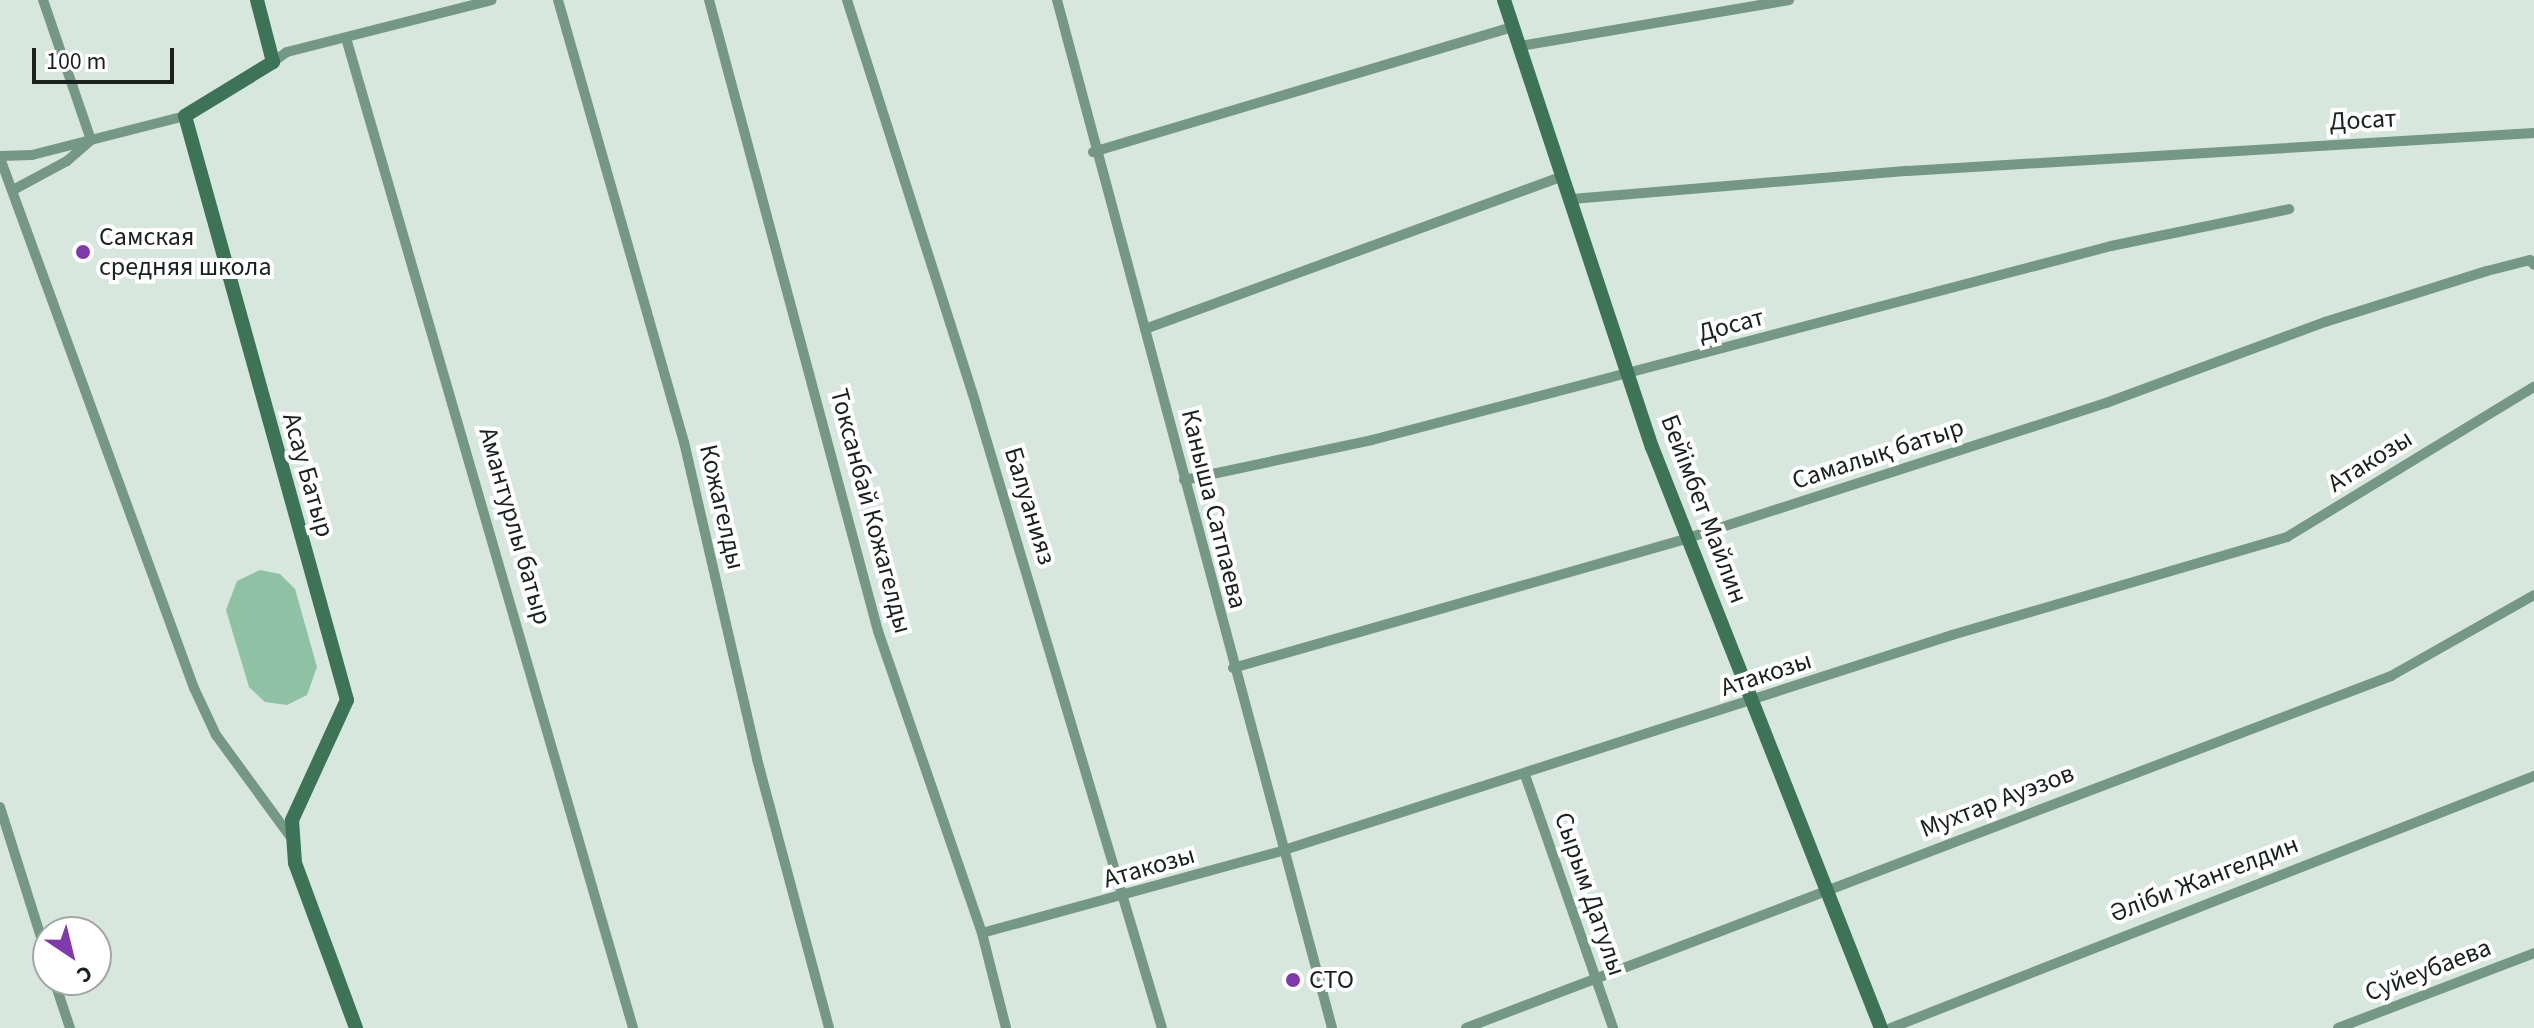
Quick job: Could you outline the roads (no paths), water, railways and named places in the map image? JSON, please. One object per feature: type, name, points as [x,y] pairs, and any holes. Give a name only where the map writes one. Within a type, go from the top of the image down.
[{"type":"street","points":[[43,0],[91,140]]},
{"type":"street","points":[[257,0],[273,62]]},
{"type":"street","points":[[0,157],[32,155],[185,116],[287,52],[492,0]]},
{"type":"street","name":"Кожагелды","points":[[558,0],[684,442],[757,759],[829,1028]]},
{"type":"street","name":"Токсанбай Кожагелды","points":[[709,0],[878,631],[982,933],[1006,1028]]},
{"type":"street","name":"Балуанияз","points":[[847,0],[1125,897],[1162,1028]]},
{"type":"street","name":"Каныша Сатпаева","points":[[1057,0],[1093,152],[1145,329],[1281,851],[1332,1028]]},
{"type":"street","name":"Бейімбет Майлин","points":[[1504,0],[1629,375],[1688,538],[1881,1028]]},
{"type":"street","points":[[1520,46],[1789,0]]},
{"type":"street","points":[[1093,152],[1513,27]]},
{"type":"street","name":"Амантурлы батыр","points":[[346,38],[633,1028]]},
{"type":"street","name":"Асау Батыр","points":[[185,116],[347,700],[292,820],[295,863],[356,1028]]},
{"type":"street","name":"Досат","points":[[1572,199],[1908,171],[2534,133]]},
{"type":"street","points":[[13,190],[67,161],[91,140]]},
{"type":"street","name":"Асау Батыр","points":[[0,157],[194,688],[216,735],[294,840]]},
{"type":"street","points":[[1145,329],[1564,176]]},
{"type":"street","name":"Досат","points":[[1184,480],[1372,440],[2111,246],[2289,209]]},
{"type":"street","name":"Самалық батыр","points":[[1233,668],[1688,538],[2106,403],[2325,322],[2532,263]]},
{"type":"street","name":"Атакозы","points":[[982,933],[1125,897],[1281,851],[1525,775],[1952,635],[2287,537],[2534,387]]},
{"type":"street","name":"Мухтар Ауэзов","points":[[1466,1028],[2391,676],[2534,595]]},
{"type":"street","name":"Сырым Датулы","points":[[1525,775],[1613,1028]]},
{"type":"street","name":"Әліби Жангелдин","points":[[1891,1028],[2534,776]]},
{"type":"street","points":[[0,807],[34,916]]},
{"type":"street","name":"Суйеубаева","points":[[2338,1028],[2534,953]]},
{"type":"street","points":[[59,996],[70,1028]]},
{"type":"place","name":"Самская средняя школа","points":[[83,252]]},
{"type":"place","name":"CTO","points":[[1293,980]]}]
